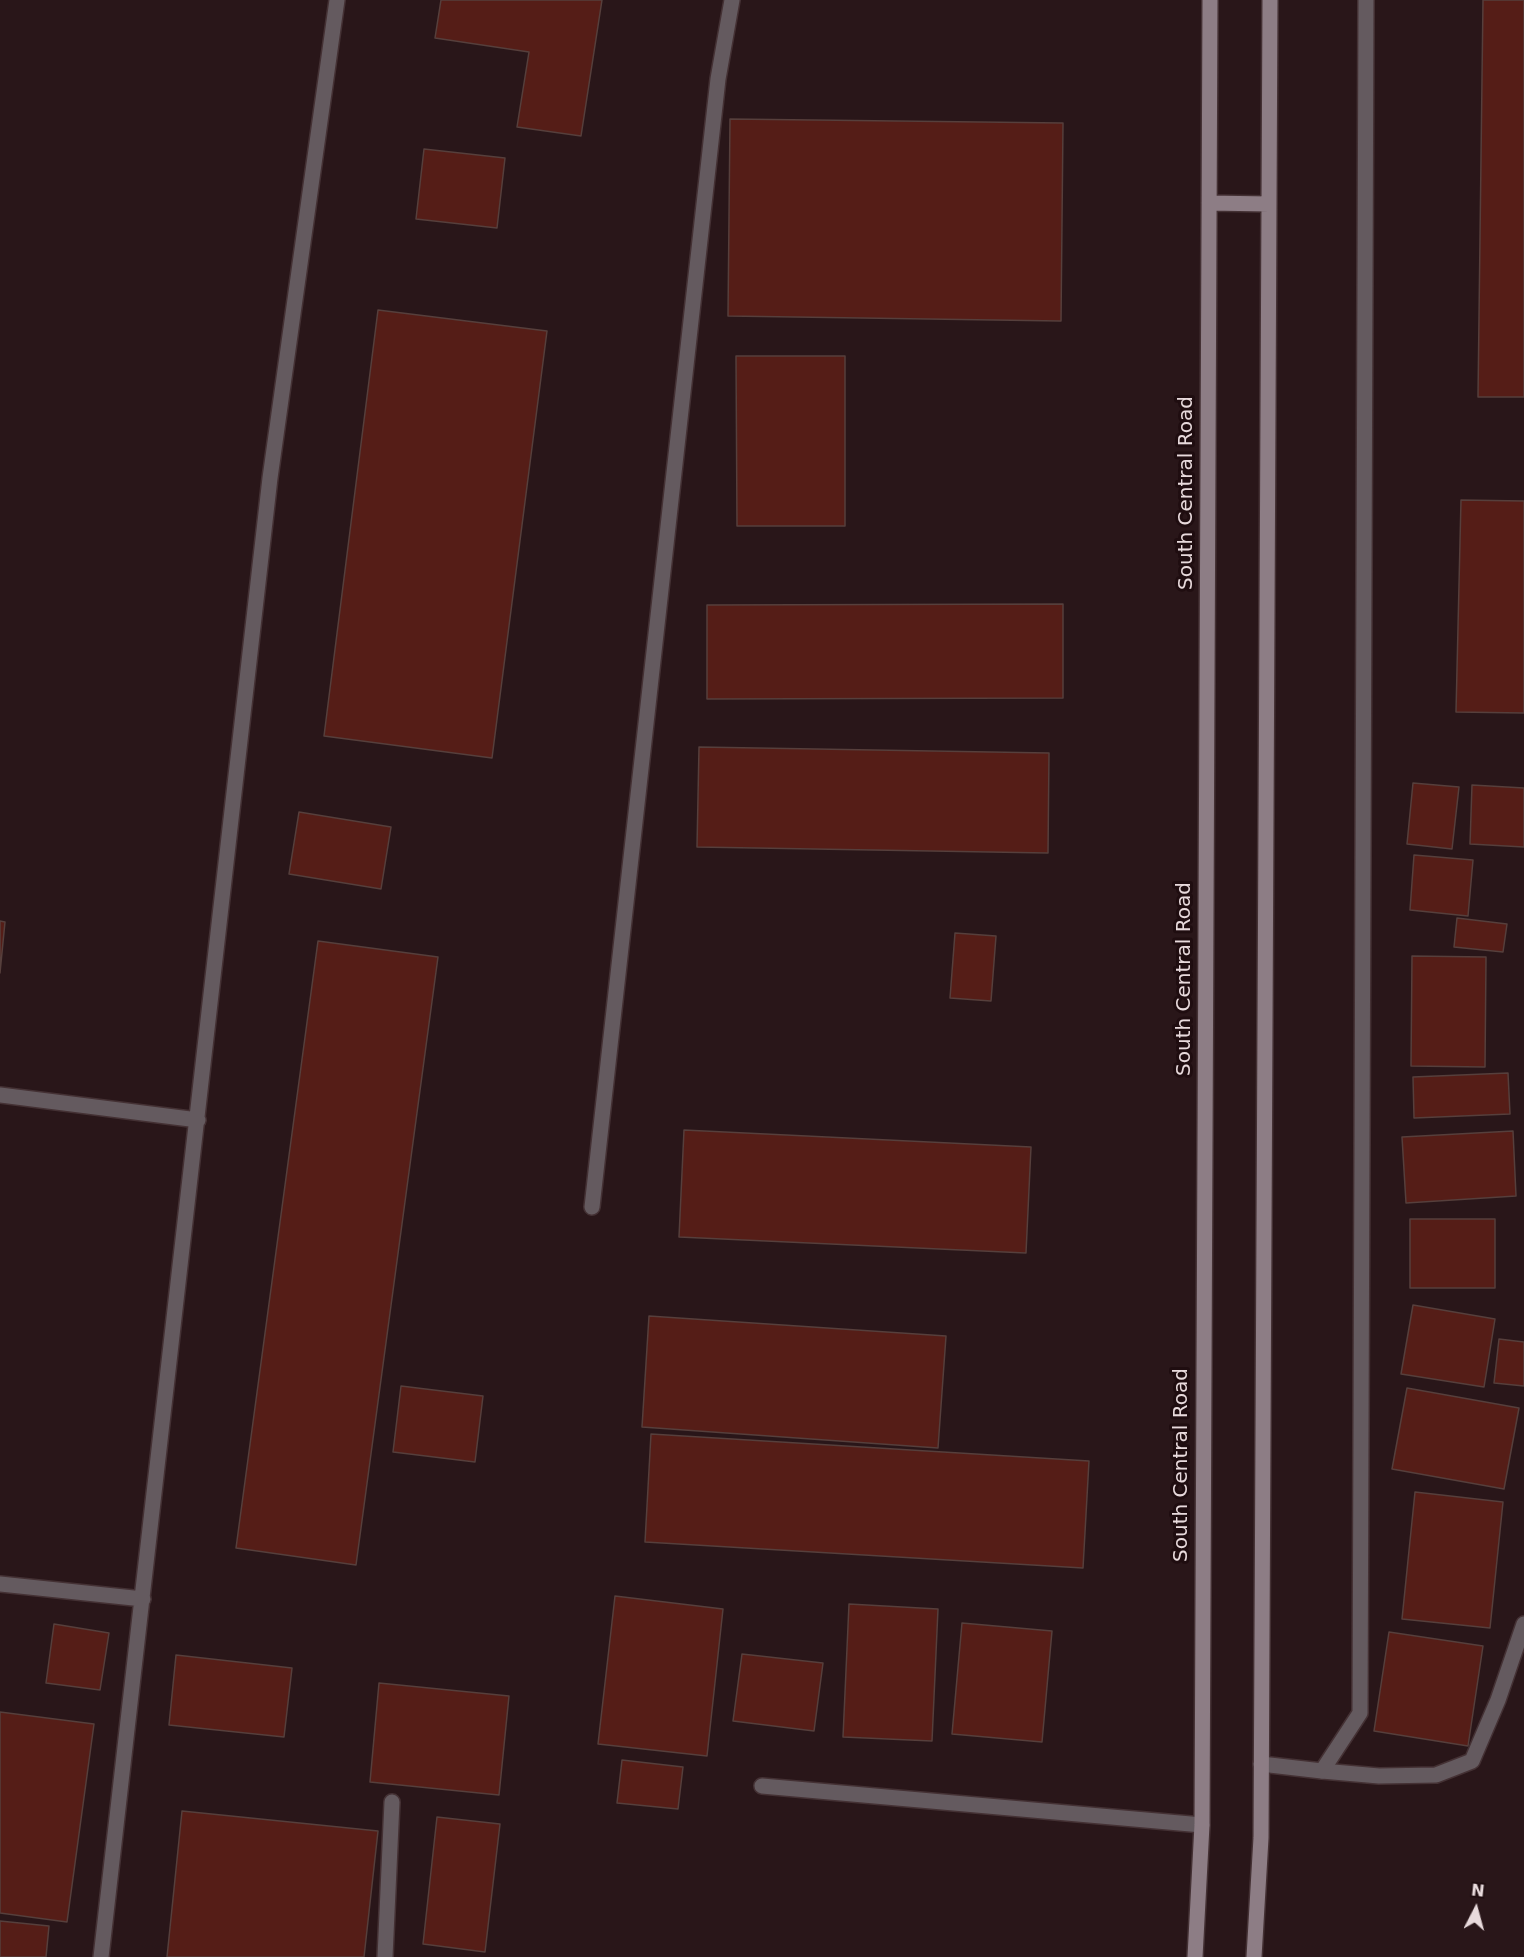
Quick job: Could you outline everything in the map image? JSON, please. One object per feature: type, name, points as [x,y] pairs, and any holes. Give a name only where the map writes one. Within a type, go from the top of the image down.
[{"type":"main road","name":"South Central Road","points":[[1195,1957],[1202,1825],[1210,0]]},
{"type":"main road","points":[[1254,1957],[1261,1838],[1270,0]]},
{"type":"main road","points":[[1209,203],[1269,204]]},
{"type":"street","points":[[101,1957],[270,478],[337,0]]},
{"type":"street","points":[[592,1207],[718,79],[732,0]]},
{"type":"street","points":[[1322,1771],[1360,1713],[1366,0]]},
{"type":"street","points":[[0,1095],[198,1120]]},
{"type":"street","points":[[0,1584],[143,1599]]},
{"type":"street","points":[[1261,1764],[1379,1776],[1436,1775],[1472,1761],[1498,1700],[1524,1624]]},
{"type":"street","points":[[762,1786],[1202,1825]]},
{"type":"street","points":[[386,1957],[392,1802]]},
{"type":"building","points":[[441,0],[602,0],[581,136],[517,127],[529,52],[435,38]]},
{"type":"building","points":[[1483,0],[1524,0],[1524,397],[1478,397]]},
{"type":"building","points":[[730,119],[1063,123],[1061,321],[728,316]]},
{"type":"building","points":[[424,149],[505,158],[497,228],[416,219]]},
{"type":"building","points":[[378,310],[547,331],[492,758],[324,736]]},
{"type":"building","points":[[736,356],[845,356],[845,526],[737,526]]},
{"type":"building","points":[[1461,500],[1524,501],[1524,713],[1456,712]]},
{"type":"building","points":[[1063,604],[1063,698],[707,699],[707,605]]},
{"type":"building","points":[[699,747],[1049,753],[1048,853],[697,847]]},
{"type":"building","points":[[1413,783],[1459,787],[1452,849],[1407,844]]},
{"type":"building","points":[[1472,785],[1524,788],[1524,847],[1470,844]]},
{"type":"building","points":[[299,812],[391,827],[381,889],[289,874]]},
{"type":"building","points":[[1414,855],[1473,860],[1468,916],[1410,910]]},
{"type":"building","points":[[1457,918],[1507,924],[1503,952],[1454,947]]},
{"type":"building","points":[[0,921],[5,922],[0,973]]},
{"type":"building","points":[[955,933],[996,936],[991,1001],[950,998]]},
{"type":"building","points":[[318,941],[438,957],[356,1565],[236,1548]]},
{"type":"building","points":[[1412,956],[1486,957],[1485,1067],[1411,1066]]},
{"type":"building","points":[[1508,1073],[1510,1114],[1414,1118],[1413,1077]]},
{"type":"building","points":[[684,1130],[1031,1147],[1026,1253],[679,1237]]},
{"type":"building","points":[[1513,1131],[1516,1196],[1406,1203],[1402,1137]]},
{"type":"building","points":[[1410,1219],[1495,1219],[1495,1288],[1410,1288]]},
{"type":"building","points":[[1413,1305],[1495,1319],[1484,1387],[1401,1374]]},
{"type":"building","points":[[649,1316],[946,1336],[938,1448],[642,1427]]},
{"type":"building","points":[[1499,1339],[1524,1342],[1524,1386],[1494,1383]]},
{"type":"building","points":[[401,1386],[483,1396],[475,1462],[393,1452]]},
{"type":"building","points":[[1407,1388],[1519,1408],[1504,1489],[1392,1469]]},
{"type":"building","points":[[651,1434],[1089,1461],[1083,1568],[645,1542]]},
{"type":"building","points":[[1415,1492],[1503,1502],[1490,1628],[1402,1619]]},
{"type":"building","points":[[615,1596],[723,1609],[707,1756],[598,1744]]},
{"type":"building","points":[[849,1604],[938,1609],[932,1741],[843,1737]]},
{"type":"building","points":[[962,1623],[1052,1631],[1042,1742],[952,1734]]},
{"type":"building","points":[[54,1624],[109,1633],[100,1690],[46,1683]]},
{"type":"building","points":[[1389,1632],[1483,1646],[1468,1746],[1374,1731]]},
{"type":"building","points":[[742,1654],[823,1663],[814,1731],[733,1721]]},
{"type":"building","points":[[176,1655],[292,1668],[284,1737],[169,1725]]},
{"type":"building","points":[[379,1683],[509,1696],[499,1795],[370,1782]]},
{"type":"building","points":[[0,1712],[94,1724],[67,1922],[0,1913]]},
{"type":"building","points":[[622,1760],[683,1767],[678,1809],[617,1803]]},
{"type":"building","points":[[182,1811],[378,1831],[364,1957],[167,1957]]},
{"type":"building","points":[[437,1817],[500,1824],[485,1952],[423,1944]]},
{"type":"building","points":[[0,1921],[49,1926],[46,1957],[0,1957]]}]
